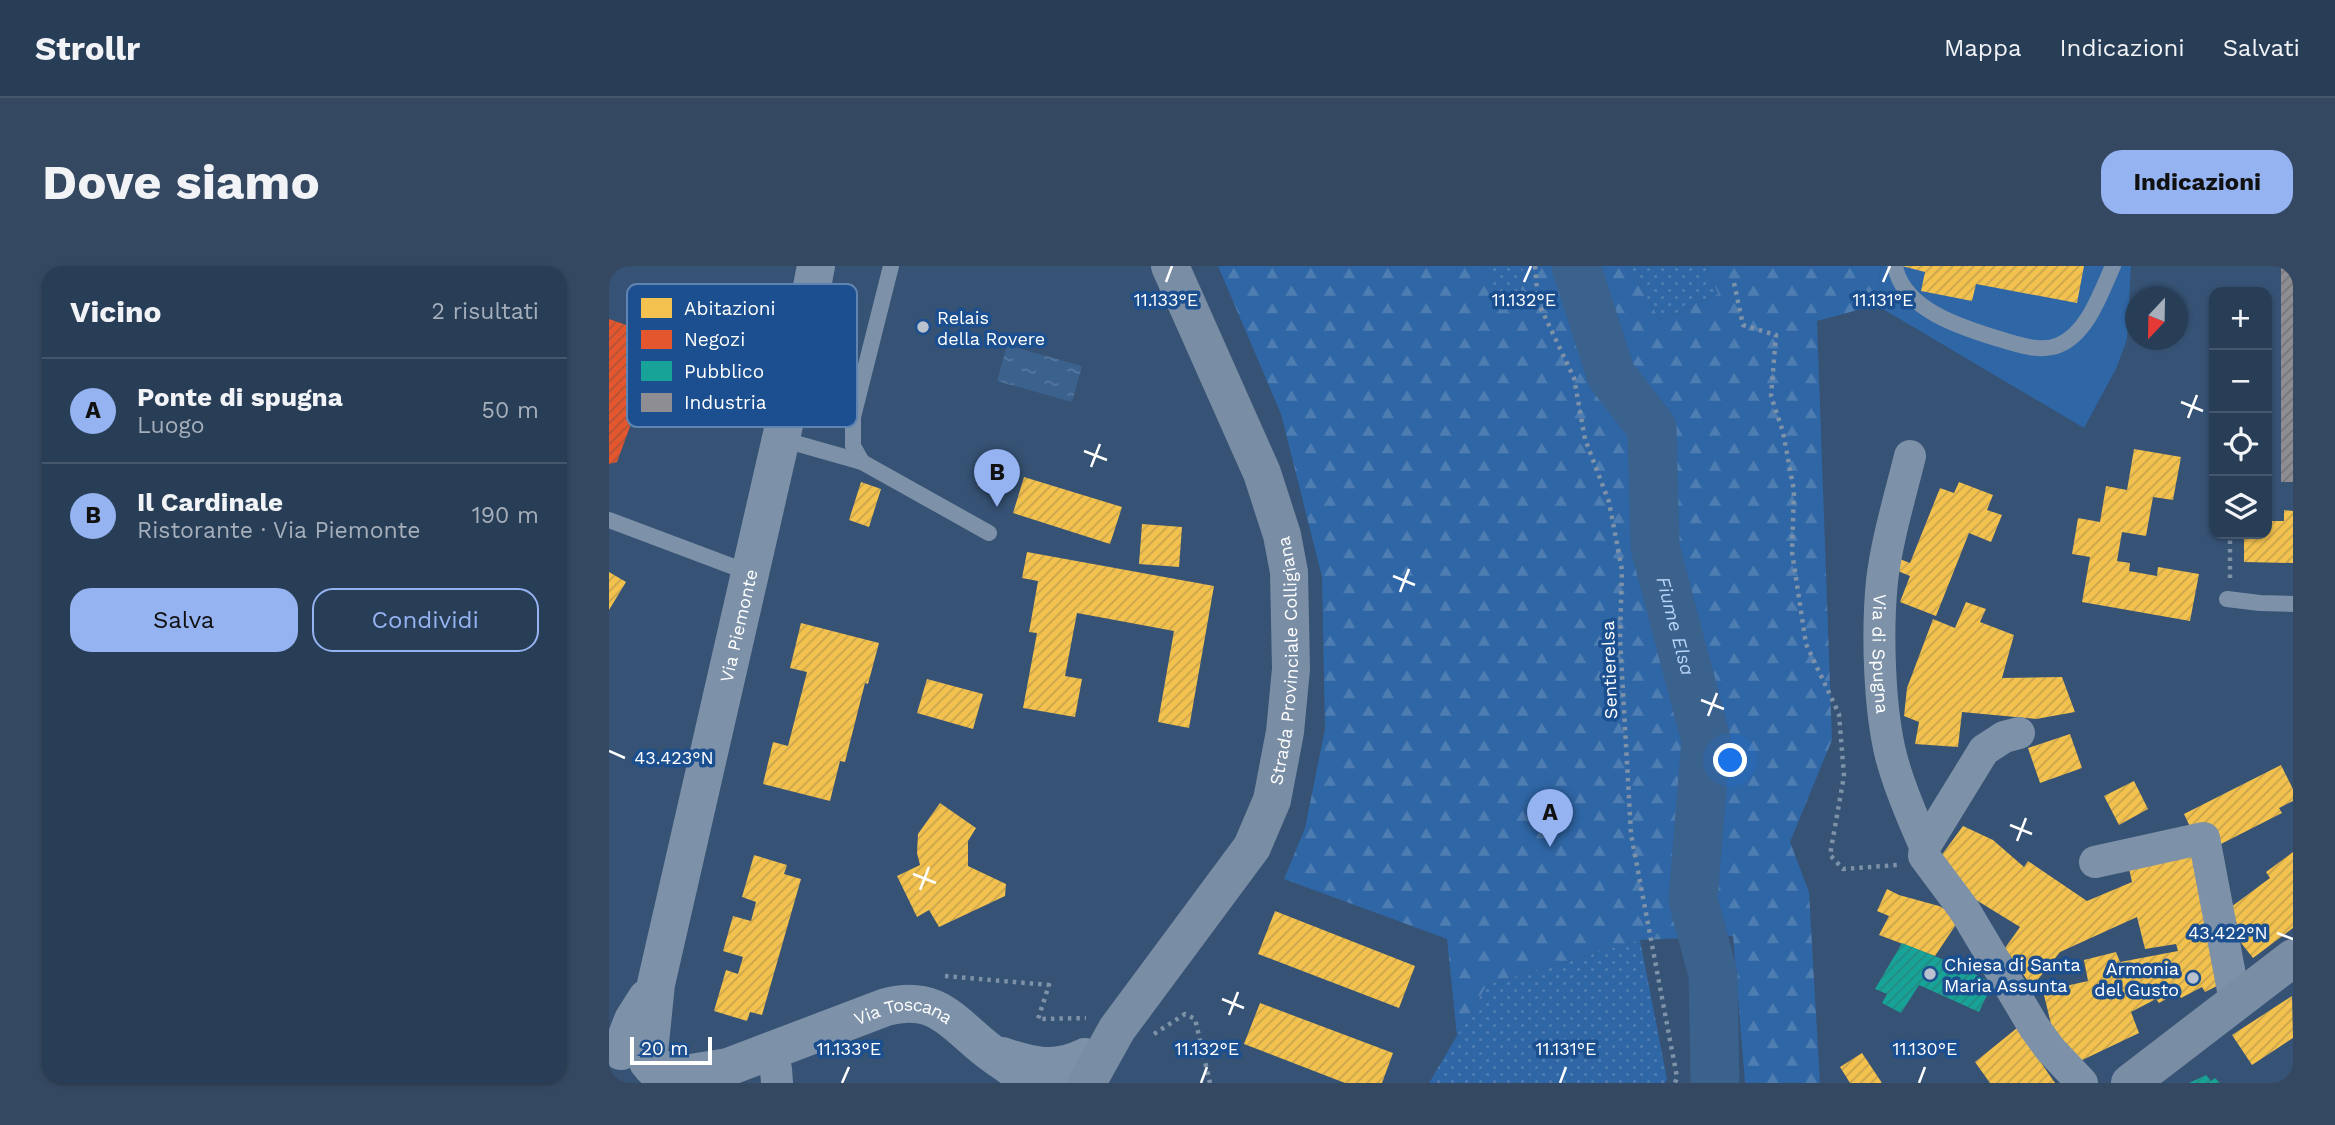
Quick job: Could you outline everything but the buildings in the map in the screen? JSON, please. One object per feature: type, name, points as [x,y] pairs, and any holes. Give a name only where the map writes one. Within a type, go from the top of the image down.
[{"type":"main road","name":"Strada Provinciale Colligiana","points":[[1079,1074],[1252,847],[1277,785],[1285,732],[1291,669],[1289,572],[1275,512],[1248,440],[1170,266]]},
{"type":"main road","points":[[2130,1083],[2293,958]]},
{"type":"street","name":"Via Piemonte","points":[[812,284],[816,266]]},
{"type":"street","name":"Via Piemonte","points":[[630,1059],[656,984],[783,427]]},
{"type":"street","name":"Via di Spugna","points":[[1910,456],[1882,579],[1882,691],[1891,758],[1926,854],[1965,911],[2033,1027],[2082,1083]]},
{"type":"street","points":[[1926,854],[1984,750],[2004,737],[2019,733]]},
{"type":"street","points":[[2095,862],[2204,838],[2235,1001]]},
{"type":"street","name":"Via Toscana","points":[[630,1059],[685,1074],[717,1075],[773,1068],[886,1007],[912,1003],[932,1006],[945,1013],[998,1073]]},
{"type":"street","name":"Via Toscana","points":[[998,1073],[1021,1063],[1051,1068],[1071,1064],[1079,1074]]},
{"type":"street","name":"Via Toscana","points":[[998,1073],[1013,1067],[1029,1083]]},
{"type":"lane","points":[[857,401],[891,266]]},
{"type":"lane","points":[[1895,266],[1905,288],[1939,317],[2008,342],[2049,348],[2069,340],[2080,328],[2113,266]]},
{"type":"lane","points":[[853,427],[853,446],[862,462]]},
{"type":"lane","points":[[781,439],[862,462],[989,533]]},
{"type":"lane","points":[[609,520],[750,573]]},
{"type":"lane","points":[[2228,592],[2293,604]]},
{"type":"path","name":"Sentierelsa","points":[[1535,266],[1538,302],[1574,378],[1585,439],[1609,502],[1622,570],[1620,638],[1631,834],[1677,1077],[1675,1083]]},
{"type":"path","points":[[1734,283],[1743,325],[1776,335],[1771,396],[1783,432],[1794,491],[1792,552],[1806,644],[1839,714],[1844,776],[1830,855],[1843,869],[1926,854]]},
{"type":"path","points":[[2228,592],[2231,539]]},
{"type":"path","points":[[942,976],[1049,985],[1038,1019],[1157,1034],[1185,1014],[1195,1018],[1210,1083]]},
{"type":"green space","points":[[1218,266],[1486,266],[1493,283],[1520,301],[1523,266],[1629,266],[1660,320],[1718,294],[1705,266],[1881,266],[1876,305],[1817,321],[1832,740],[1790,842],[1809,892],[1820,1083],[1745,1083],[1733,936],[1640,940],[1487,985],[1457,1036],[1447,939],[1284,879],[1305,828],[1325,729],[1322,577],[1281,414]]},
{"type":"green space","points":[[1486,266],[1523,266],[1520,301],[1510,311],[1493,283]]},
{"type":"green space","points":[[1629,266],[1705,266],[1718,294],[1660,320]]},
{"type":"green space","points":[[1881,266],[2131,266],[2130,287],[2125,287],[2125,344],[2116,369],[2084,428],[1876,305]]},
{"type":"green space","points":[[1640,940],[1667,1079],[1665,1083],[1429,1083],[1487,985]]},
{"type":"water","points":[[1007,345],[1082,366],[1072,402],[997,381]]},
{"type":"waterway","name":"Fiume Elsa","points":[[1576,266],[1611,375],[1652,428],[1655,547],[1706,740],[1693,900],[1713,974],[1715,1083]]},
{"type":"place","name":"Relais della Rovere","points":[[923,327]]},
{"type":"place","name":"Il Cardinale","points":[[997,507]]},
{"type":"place","name":"Ponte di spugna","points":[[1550,847]]},
{"type":"place","name":"Chiesa di Santa Maria Assunta","points":[[1930,974]]},
{"type":"place","name":"Armonia del Gusto","points":[[2193,978]]}]
